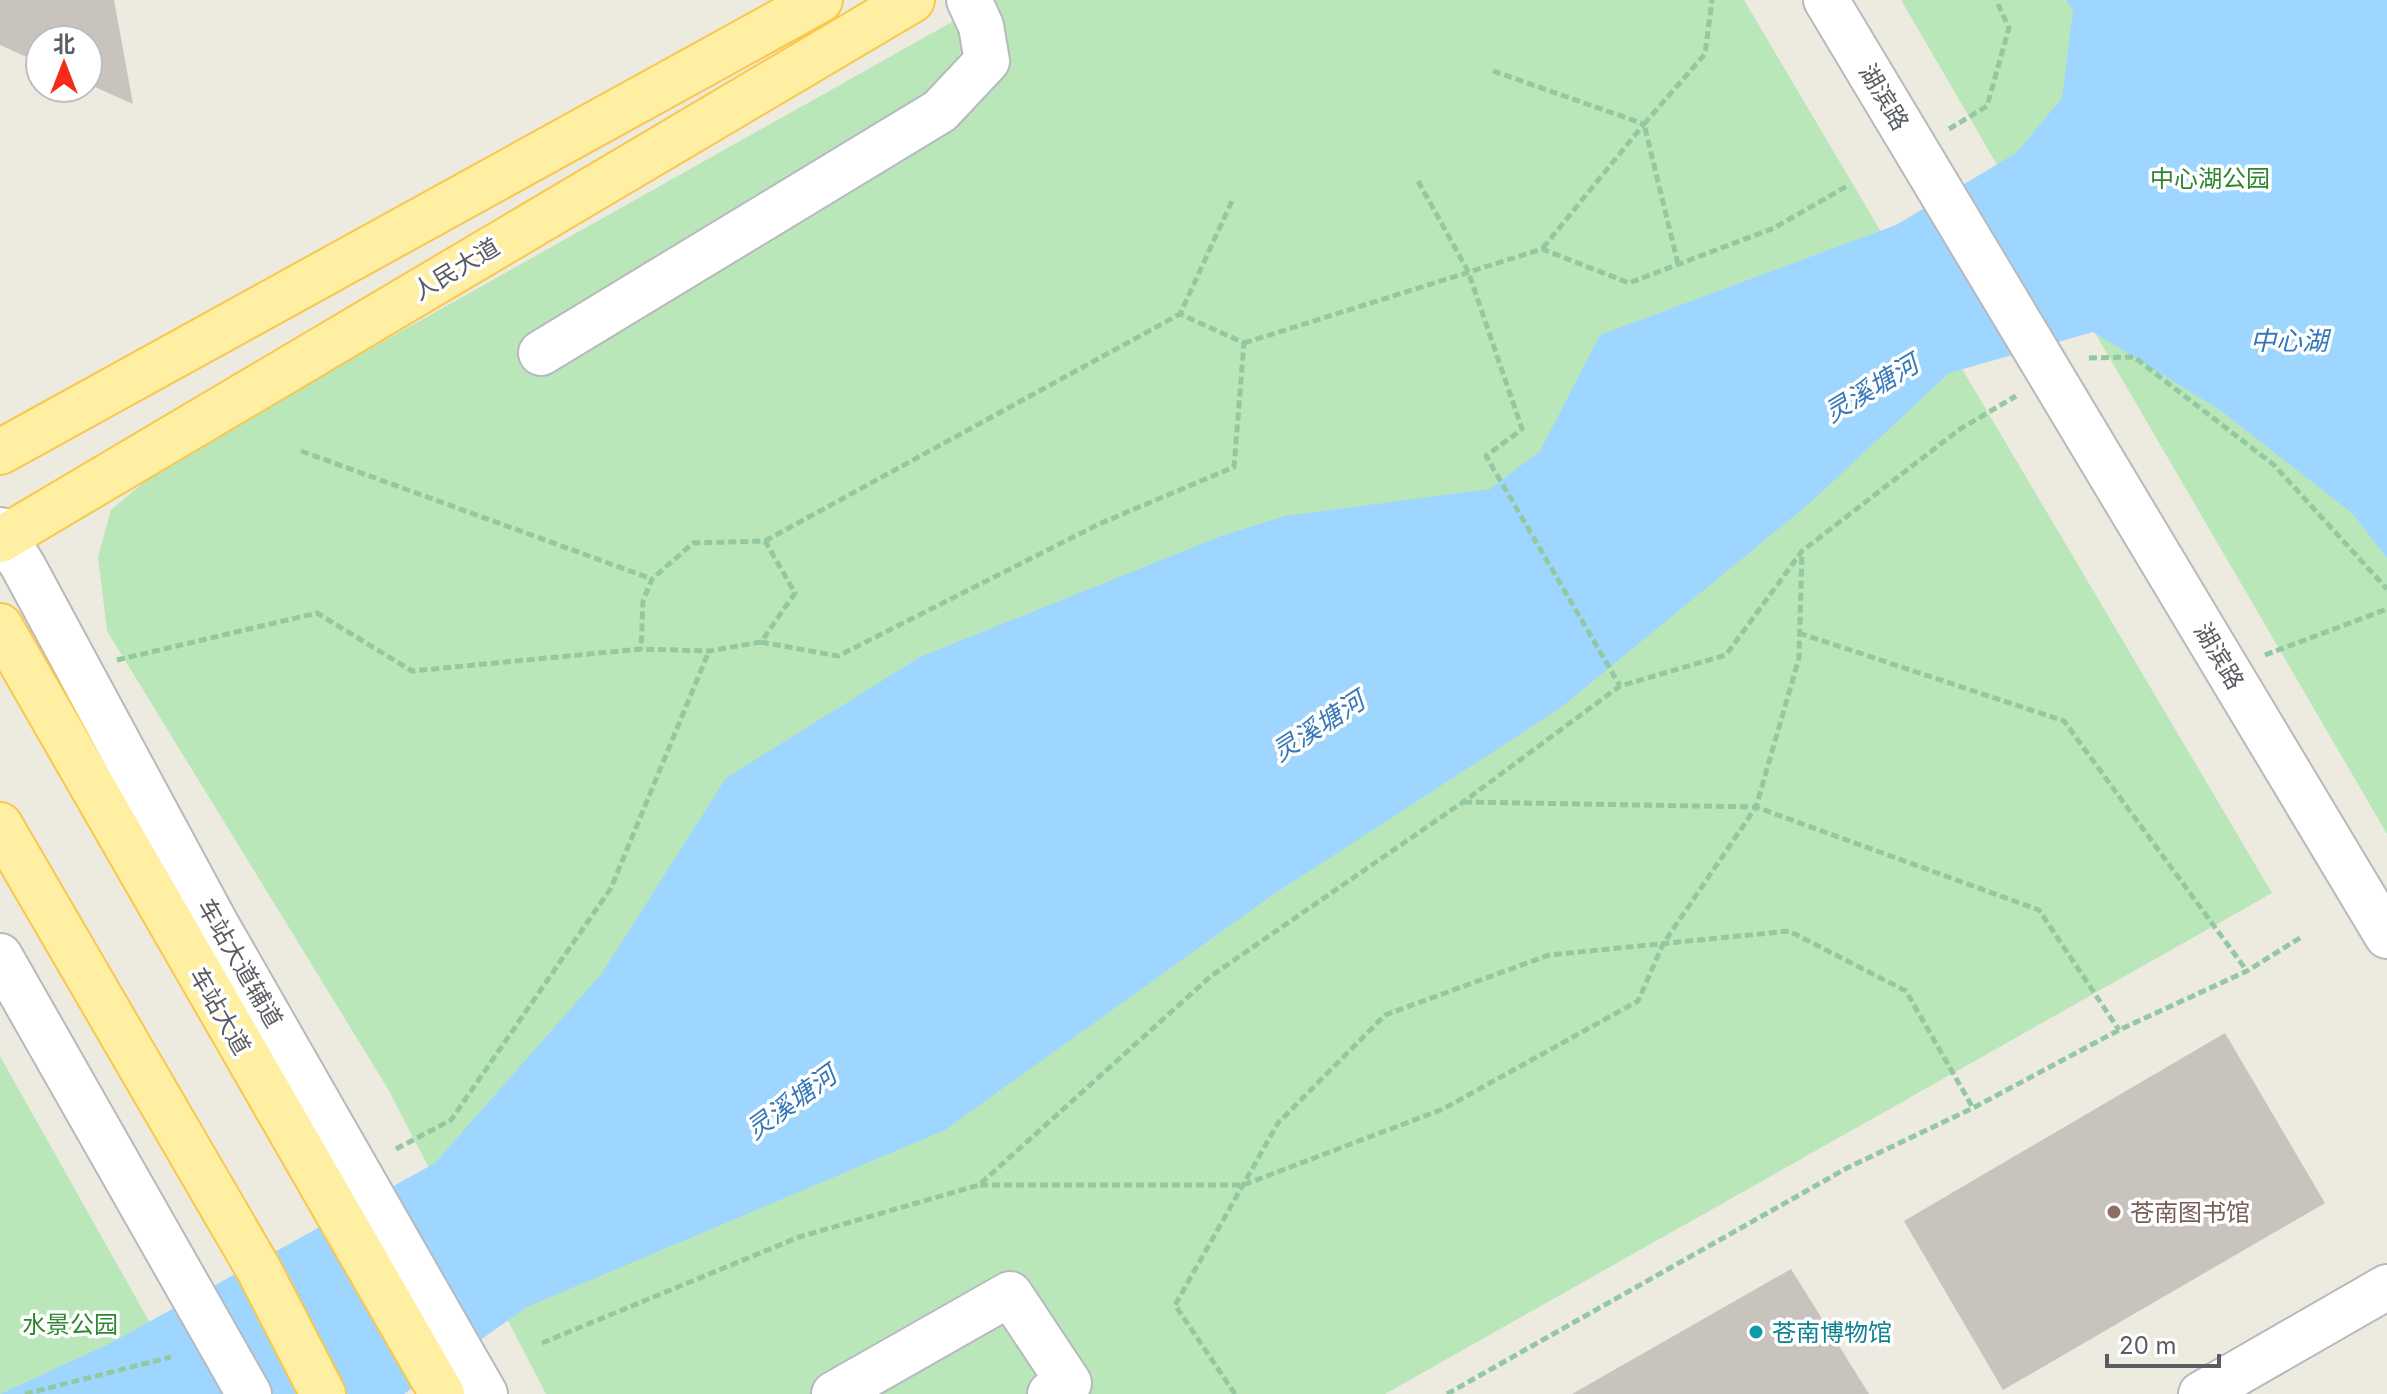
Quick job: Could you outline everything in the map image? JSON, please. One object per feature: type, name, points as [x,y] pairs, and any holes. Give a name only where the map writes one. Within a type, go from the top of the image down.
[{"type":"main road","points":[[0,452],[820,0]]},
{"type":"main road","name":"人民大道","points":[[2,535],[912,0]]},
{"type":"main road","name":"车站大道","points":[[0,626],[361,1216],[442,1394]]},
{"type":"main road","points":[[0,825],[259,1270],[323,1394]]},
{"type":"street","points":[[541,353],[940,111],[987,61],[981,26],[969,0]]},
{"type":"street","name":"湖滨路","points":[[1826,0],[2387,936]]},
{"type":"street","name":"车站大道辅道","points":[[2,535],[23,566],[216,924],[361,1216],[485,1394]]},
{"type":"street","points":[[0,956],[249,1394]]},
{"type":"street","points":[[2201,1394],[2387,1287]]},
{"type":"street","points":[[834,1394],[1010,1294],[1069,1383],[1050,1394]]},
{"type":"path","points":[[1180,314],[1244,343],[1542,249],[1705,54],[1712,0]]},
{"type":"path","points":[[1944,131],[1987,106],[2009,28],[1996,0]]},
{"type":"path","points":[[1493,71],[1644,124]]},
{"type":"path","points":[[1644,124],[1678,264]]},
{"type":"path","points":[[1418,181],[1468,271],[1522,429],[1486,456],[1620,686]]},
{"type":"path","points":[[1542,249],[1629,283],[1774,228],[1849,185]]},
{"type":"path","points":[[641,649],[643,601],[652,579],[693,543],[765,541],[1180,314],[1232,201]]},
{"type":"path","points":[[104,663],[317,613],[412,671],[641,649],[709,651],[761,642],[838,656],[1099,524],[1234,467],[1244,343]]},
{"type":"path","points":[[979,1185],[1211,976],[1463,802],[1620,686],[1726,655],[1802,551],[1960,429],[2051,375],[2134,357],[2274,465],[2387,589]]},
{"type":"path","points":[[301,451],[652,579]]},
{"type":"path","points":[[761,642],[795,593],[765,541]]},
{"type":"path","points":[[542,1343],[799,1237],[979,1185],[1243,1185],[1443,1109],[1638,1001],[1663,944],[1756,807],[1799,658],[1802,551]]},
{"type":"path","points":[[2227,670],[2387,609]]},
{"type":"path","points":[[1799,633],[2064,721],[2247,971]]},
{"type":"path","points":[[396,1149],[451,1120],[611,888],[709,651]]},
{"type":"path","points":[[1463,802],[1756,807],[2039,910],[2119,1030]]},
{"type":"path","points":[[1235,1394],[1175,1305],[1278,1123],[1385,1015],[1549,955],[1789,931],[1906,991],[1973,1108]]},
{"type":"path","points":[[1447,1394],[1847,1168],[1973,1108],[2119,1030],[2247,971],[2303,936]]},
{"type":"path","points":[[25,1394],[171,1357]]},
{"type":"green space","points":[[991,0],[1744,0],[2272,893],[1385,1394],[546,1394],[388,1089],[107,631],[98,557],[111,510],[165,464]]},
{"type":"green space","name":"中心湖公园","points":[[1901,0],[2387,0],[2387,834]]},
{"type":"green space","name":"水景公园","points":[[0,1056],[190,1394],[0,1394]]},
{"type":"water","points":[[2066,0],[2387,0],[2387,558],[2353,514],[2220,410],[2093,332],[1949,373],[1810,503],[1559,709],[1271,896],[945,1130],[527,1307],[404,1394],[0,1394],[111,1343],[435,1163],[602,973],[726,778],[920,657],[1221,536],[1285,516],[1490,489],[1540,451],[1600,335],[1896,225],[2016,153],[2062,98],[2073,10]]},
{"type":"building","points":[[0,0],[114,0],[133,104],[104,91],[104,24],[24,24],[24,56],[0,45]]},
{"type":"building","name":"苍南图书馆","points":[[2225,1033],[2325,1203],[2003,1390],[1904,1221]]},
{"type":"building","name":"苍南博物馆","points":[[1791,1269],[1869,1394],[1572,1394]]},
{"type":"place","name":"苍南图书馆","points":[[2114,1212]]},
{"type":"place","name":"苍南博物馆","points":[[1756,1332]]},
{"type":"water label","name":"中心湖","points":[[2289,340]]},
{"type":"water label","name":"灵溪塘河","points":[[1871,388]]},
{"type":"water label","name":"灵溪塘河","points":[[1318,726]]},
{"type":"water label","name":"灵溪塘河","points":[[791,1102]]}]
